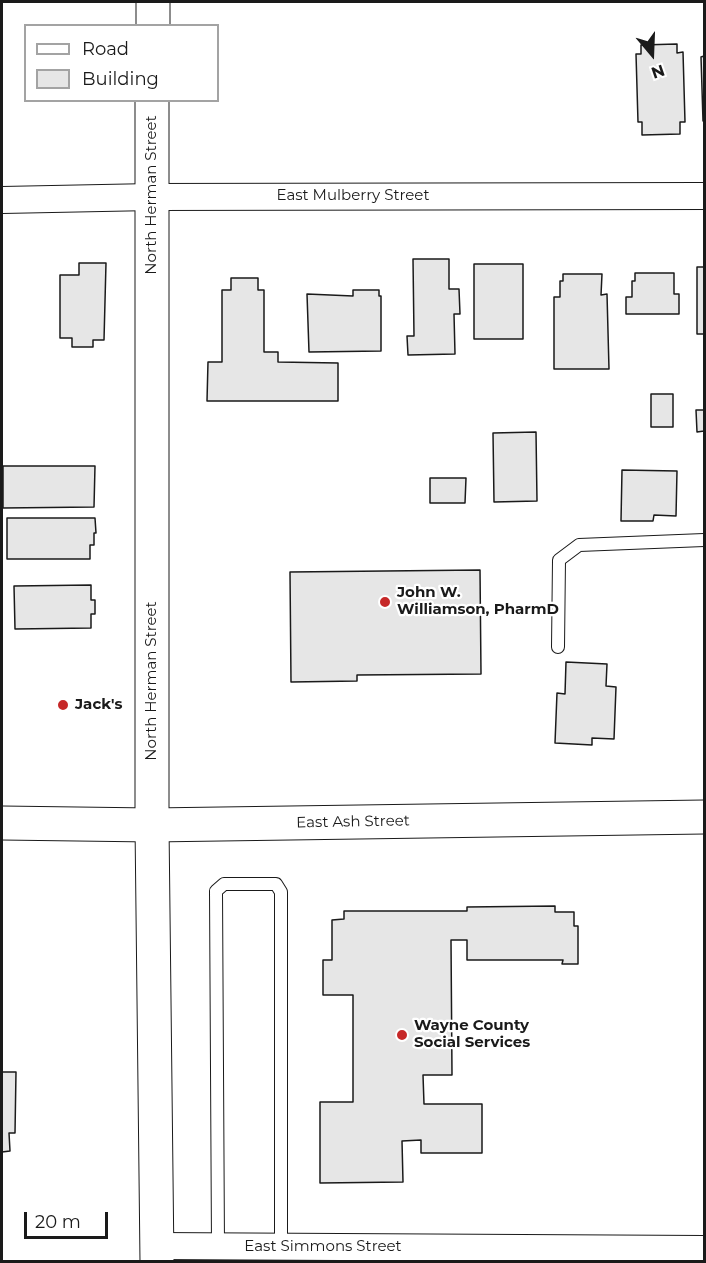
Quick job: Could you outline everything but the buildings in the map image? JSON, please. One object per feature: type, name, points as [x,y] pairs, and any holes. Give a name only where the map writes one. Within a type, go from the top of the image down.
[{"type":"main road","points":[[153,2],[153,24]]},
{"type":"main road","name":"North Herman Street","points":[[153,102],[152,825],[157,1254]]},
{"type":"main road","name":"East Ash Street","points":[[2,823],[152,825],[705,817]]},
{"type":"street","name":"East Mulberry Street","points":[[2,200],[152,196],[705,196]]},
{"type":"street","name":"East Simmons Street","points":[[157,1254],[218,1247],[705,1249]]},
{"type":"lane","points":[[558,646],[559,560],[579,545],[705,540]]},
{"type":"lane","points":[[218,1247],[216,891],[224,884],[276,884],[282,892],[281,1247]]},
{"type":"place","name":"John W. Williamson, PharmD","points":[[385,602]]},
{"type":"place","name":"Jack's","points":[[63,705]]},
{"type":"place","name":"Wayne County Social Services","points":[[402,1035]]}]
